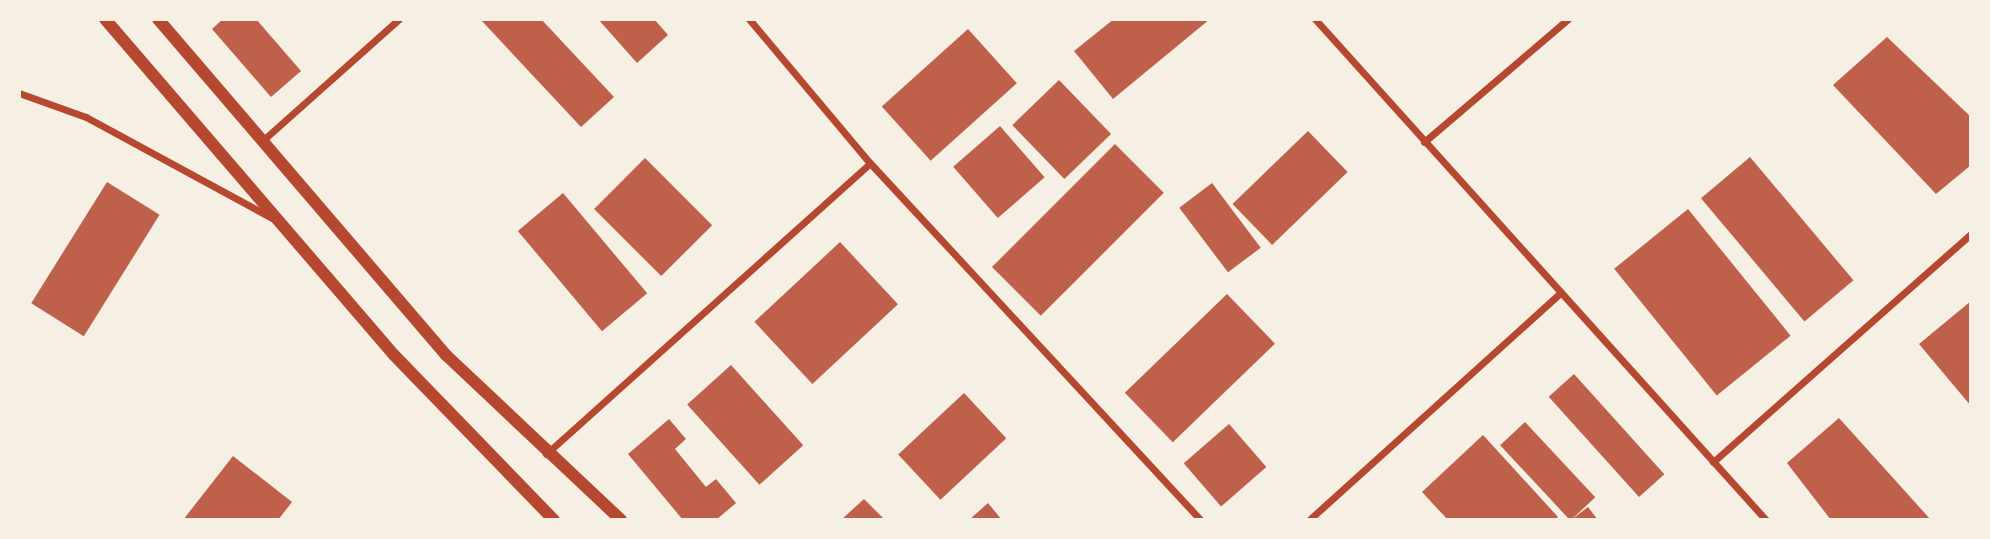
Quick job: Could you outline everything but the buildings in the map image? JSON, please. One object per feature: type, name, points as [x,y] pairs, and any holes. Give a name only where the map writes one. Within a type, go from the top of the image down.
[{"type":"street","points":[[105,19],[277,221],[449,415],[554,520]]},
{"type":"street","points":[[158,19],[446,355],[545,454],[621,520]]},
{"type":"street","points":[[261,142],[399,19]]},
{"type":"street","points":[[749,19],[870,163],[1201,520]]},
{"type":"street","points":[[1315,19],[1766,520]]},
{"type":"street","points":[[1424,142],[1568,19]]},
{"type":"street","points":[[19,93],[86,117],[277,221]]},
{"type":"street","points":[[545,454],[870,163]]},
{"type":"street","points":[[1713,462],[1971,234]]},
{"type":"street","points":[[1309,520],[1560,293]]}]
